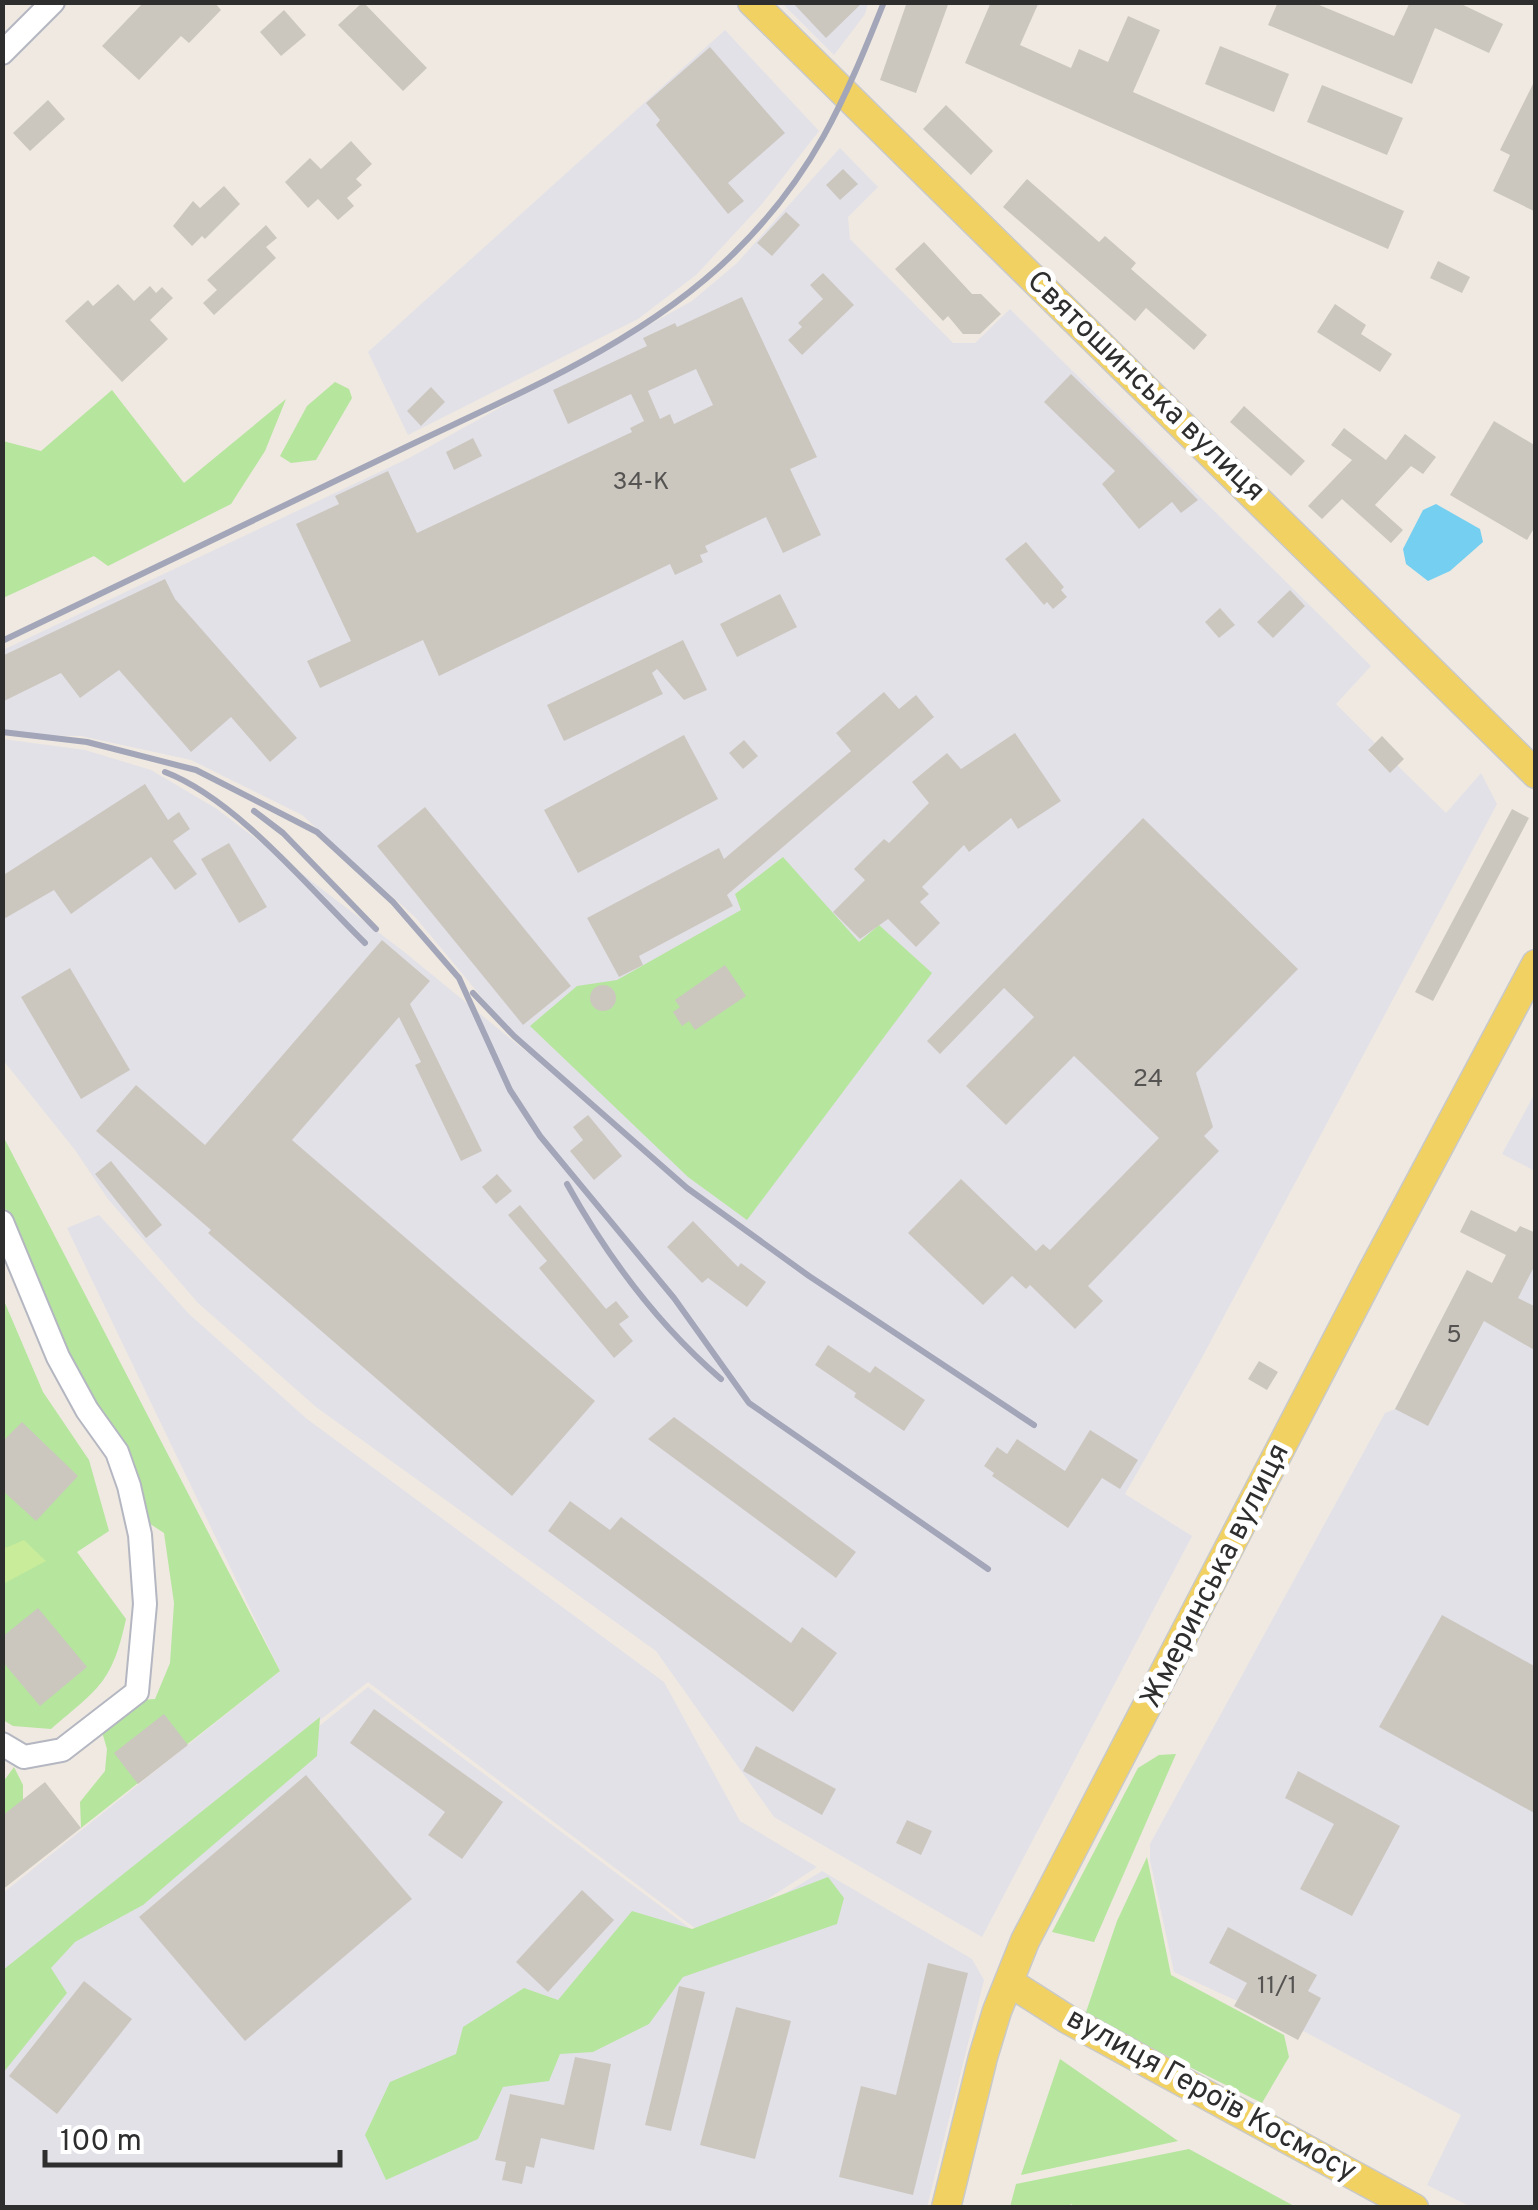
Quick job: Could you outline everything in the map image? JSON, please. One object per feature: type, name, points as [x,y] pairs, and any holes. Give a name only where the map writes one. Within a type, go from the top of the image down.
[{"type":"main road","name":"Святошинська вулиця","points":[[752,2],[1536,774]]},
{"type":"main road","name":"Жмеринська вулиця","points":[[946,2208],[982,2058],[1025,1941],[1536,964]]},
{"type":"main road","name":"вулиця Героїв Космосу","points":[[1009,1982],[1067,2019],[1414,2208]]},
{"type":"street","points":[[2,53],[53,2]]},
{"type":"street","points":[[2,1222],[58,1357],[87,1410],[118,1452],[140,1534],[145,1604],[137,1692],[62,1750],[24,1757],[2,1744]]},
{"type":"shaded area","points":[[782,3],[868,3],[865,14],[834,55]]},
{"type":"shaded area","points":[[725,30],[819,131],[762,204],[696,275],[638,319],[408,435],[368,352]]},
{"type":"shaded area","points":[[840,148],[878,187],[848,217],[850,239],[953,343],[975,343],[1010,309],[1371,666],[1336,704],[1375,743],[1368,751],[1389,772],[1397,765],[1446,813],[1481,773],[1497,804],[1198,1365],[1125,1494],[1192,1536],[982,1937],[774,1817],[656,1651],[316,1407],[198,1303],[108,1199],[75,1150],[3,1060],[3,739],[85,750],[151,770],[217,809],[403,951],[528,1053],[416,918],[302,815],[191,760],[81,736],[3,735],[3,650],[409,458],[692,301],[737,263]]},
{"type":"shaded area","points":[[1535,1093],[1535,1171],[1502,1154]]},
{"type":"shaded area","points":[[99,1215],[189,1314],[307,1419],[664,1682],[740,1821],[817,1867],[708,1938],[368,1682],[3,1972],[3,1893],[280,1671],[67,1228]]},
{"type":"shaded area","points":[[1535,1263],[1535,2207],[1471,2207],[1427,2185],[1461,2115],[1307,2033],[1174,1972],[1150,1844],[1385,1413],[1395,1409],[1467,1270],[1517,1297]]},
{"type":"shaded area","points":[[368,1687],[707,1941],[822,1871],[972,1959],[984,1980],[927,2207],[3,2208],[3,1979]]},
{"type":"green space","points":[[335,382],[349,389],[352,398],[316,460],[291,463],[280,456],[307,406]]},
{"type":"green space","points":[[112,390],[184,483],[286,399],[265,451],[231,504],[108,566],[94,556],[3,598],[3,441],[41,451]]},
{"type":"green space","points":[[783,857],[859,942],[879,925],[932,973],[747,1220],[688,1177],[530,1026],[577,986],[617,980],[741,910],[735,894]]},
{"type":"green space","points":[[2,1134],[280,1671],[81,1828],[80,1802],[105,1771],[107,1749],[102,1732],[140,1700],[155,1699],[170,1663],[174,1603],[164,1533],[135,1514],[90,1400],[3,1204]]},
{"type":"green space","points":[[2,1296],[43,1392],[89,1460],[109,1531],[77,1552],[126,1619],[115,1657],[101,1683],[51,1729],[13,1726],[3,1720]]},
{"type":"green space","points":[[24,1540],[46,1561],[3,1584],[3,1549]]},
{"type":"green space","points":[[320,1717],[317,1756],[143,1905],[75,1942],[51,1968],[67,1993],[3,2073],[3,1970]]},
{"type":"green space","points":[[1176,1754],[1094,1942],[1052,1932],[1138,1768],[1159,1755]]},
{"type":"green space","points":[[14,1767],[23,1785],[23,1800],[3,1816],[3,1782]]},
{"type":"green space","points":[[1147,1857],[1171,1975],[1284,2035],[1289,2057],[1262,2103],[1085,2015],[1117,1921]]},
{"type":"green space","points":[[828,1877],[844,1898],[837,1924],[683,1977],[649,2024],[593,2052],[560,2054],[549,2081],[503,2087],[478,2139],[386,2180],[365,2135],[390,2082],[456,2054],[463,2027],[524,1988],[558,2000],[632,1911],[692,1929]]},
{"type":"green space","points":[[1060,2059],[1178,2141],[1021,2175]]},
{"type":"green space","points":[[1189,2149],[1296,2207],[1010,2207],[1016,2184]]},
{"type":"water","points":[[1436,504],[1480,529],[1483,542],[1450,571],[1428,581],[1406,564],[1403,549],[1423,510]]},
{"type":"building","points":[[144,2],[214,2],[221,10],[189,43],[181,36],[139,80],[102,46]]},
{"type":"building","points":[[363,2],[427,68],[403,91],[338,25]]},
{"type":"building","points":[[792,2],[863,2],[826,38]]},
{"type":"building","points":[[907,2],[949,2],[916,93],[880,80]]},
{"type":"building","points":[[991,2],[1039,2],[1020,45],[1071,68],[1079,49],[1108,62],[1128,16],[1160,30],[1133,92],[1404,211],[1388,249],[965,63]]},
{"type":"building","points":[[1278,2],[1312,2],[1394,36],[1410,2],[1457,2],[1503,24],[1489,53],[1435,28],[1412,84],[1268,25]]},
{"type":"building","points":[[284,10],[306,35],[281,56],[260,32]]},
{"type":"building","points":[[1220,46],[1289,74],[1274,112],[1205,84]]},
{"type":"building","points":[[710,47],[785,133],[728,183],[744,201],[728,214],[656,125],[660,120],[646,103]]},
{"type":"building","points":[[1536,78],[1536,212],[1493,191],[1510,155],[1500,150]]},
{"type":"building","points":[[1322,85],[1403,118],[1387,155],[1307,122]]},
{"type":"building","points":[[48,100],[65,119],[30,151],[13,133]]},
{"type":"building","points":[[946,105],[993,151],[971,175],[923,129]]},
{"type":"building","points":[[351,141],[372,164],[356,179],[362,185],[347,198],[354,206],[338,220],[318,199],[308,208],[285,182],[310,158],[321,169]]},
{"type":"building","points":[[843,169],[858,184],[840,200],[826,185]]},
{"type":"building","points":[[1027,179],[1099,242],[1105,236],[1136,263],[1131,269],[1207,335],[1194,350],[1146,308],[1135,321],[1003,207]]},
{"type":"building","points":[[224,186],[240,204],[205,239],[202,236],[192,246],[173,226],[193,201],[200,208]]},
{"type":"building","points":[[786,212],[800,225],[772,256],[757,243]]},
{"type":"building","points":[[266,225],[277,238],[266,247],[276,258],[214,315],[203,303],[217,290],[207,280]]},
{"type":"building","points":[[924,242],[972,294],[981,294],[1001,314],[980,334],[963,334],[948,316],[943,321],[895,269]]},
{"type":"building","points":[[1438,261],[1470,277],[1462,293],[1430,278]]},
{"type":"building","points":[[823,273],[854,305],[802,355],[788,340],[802,327],[798,323],[823,299],[810,285]]},
{"type":"building","points":[[118,284],[134,301],[150,286],[156,293],[162,287],[173,298],[150,320],[168,339],[122,382],[65,321],[88,300],[93,306]]},
{"type":"building","points":[[742,297],[817,457],[790,469],[821,535],[783,553],[766,517],[705,546],[708,552],[700,555],[703,562],[675,575],[670,564],[439,676],[423,640],[320,688],[307,661],[351,641],[296,524],[339,504],[335,496],[388,471],[417,533],[632,432],[630,428],[644,421],[631,394],[568,424],[553,390],[647,346],[643,338],[675,323],[677,327]],"holes":[[[696,369],[713,405],[674,424],[670,414],[660,419],[648,391]]]},
{"type":"building","points":[[1335,304],[1366,325],[1361,334],[1392,354],[1380,372],[1317,332]]},
{"type":"building","points":[[1071,374],[1198,500],[1181,513],[1172,502],[1139,529],[1102,484],[1115,471],[1044,402]]},
{"type":"building","points":[[431,387],[445,402],[421,426],[407,411]]},
{"type":"building","points":[[1244,406],[1305,461],[1291,476],[1230,422]]},
{"type":"building","points":[[1494,421],[1536,446],[1536,525],[1527,540],[1450,495]]},
{"type":"building","points":[[1344,428],[1386,460],[1405,434],[1436,457],[1423,474],[1411,466],[1375,505],[1403,530],[1391,543],[1342,499],[1322,519],[1308,506],[1352,460],[1331,445]]},
{"type":"building","points":[[473,438],[482,456],[454,470],[446,452]]},
{"type":"building","points":[[1026,542],[1064,587],[1061,590],[1067,597],[1053,609],[1047,602],[1044,605],[1005,559]]},
{"type":"building","points":[[165,579],[175,599],[297,738],[270,762],[231,717],[191,752],[119,670],[80,698],[61,673],[2,702],[2,656]]},
{"type":"building","points":[[1290,590],[1305,606],[1273,638],[1257,622]]},
{"type":"building","points":[[780,594],[797,627],[737,657],[720,624]]},
{"type":"building","points":[[1220,608],[1235,625],[1219,638],[1205,622]]},
{"type":"building","points":[[683,640],[707,690],[684,700],[657,669],[652,673],[663,694],[564,741],[547,705]]},
{"type":"building","points":[[884,692],[899,709],[916,695],[934,717],[727,895],[733,906],[639,956],[643,965],[619,977],[587,918],[719,848],[724,859],[851,751],[836,733]]},
{"type":"building","points":[[1015,733],[1061,801],[1018,829],[1011,818],[969,852],[964,845],[922,887],[929,894],[920,902],[940,923],[916,947],[888,919],[860,939],[833,912],[865,880],[854,869],[884,839],[889,843],[929,803],[912,782],[947,753],[961,769]]},
{"type":"building","points":[[684,735],[718,799],[578,873],[544,810]]},
{"type":"building","points":[[1382,736],[1404,759],[1390,773],[1368,750]]},
{"type":"building","points":[[744,740],[758,756],[743,769],[729,753]]},
{"type":"building","points":[[145,784],[168,820],[179,812],[190,829],[173,841],[197,874],[175,890],[151,857],[71,914],[54,890],[2,920],[2,876]]},
{"type":"building","points":[[425,807],[571,986],[523,1025],[377,846]]},
{"type":"building","points":[[1512,809],[1529,818],[1433,1001],[1415,992]]},
{"type":"building","points":[[1143,818],[1298,969],[1196,1073],[1213,1127],[1204,1136],[1219,1151],[1088,1286],[1103,1301],[1075,1329],[1030,1285],[1026,1289],[1012,1276],[983,1305],[908,1233],[961,1179],[1036,1251],[1043,1244],[1050,1250],[1159,1138],[1074,1056],[1006,1125],[966,1086],[1034,1017],[1004,988],[940,1054],[927,1041]]},
{"type":"building","points":[[229,843],[267,907],[239,923],[201,859]]},
{"type":"building","points":[[382,940],[430,981],[410,1004],[482,1151],[461,1161],[415,1065],[421,1062],[399,1017],[292,1140],[595,1401],[512,1496],[96,1131],[136,1085],[205,1145]]},
{"type":"building","points":[[725,965],[746,996],[695,1030],[689,1021],[682,1026],[673,1012],[680,1007],[675,1000]]},
{"type":"building","points":[[70,968],[130,1070],[81,1099],[21,997]]},
{"type":"building","points":[[603,985],[612,989],[616,998],[612,1007],[603,1011],[594,1007],[590,998],[594,989]]},
{"type":"building","points":[[588,1115],[622,1156],[594,1180],[570,1151],[583,1140],[573,1127]]},
{"type":"building","points":[[111,1161],[162,1225],[146,1238],[95,1174]]},
{"type":"building","points":[[497,1174],[512,1191],[496,1204],[482,1187]]},
{"type":"building","points":[[520,1205],[606,1309],[616,1301],[629,1317],[619,1324],[633,1341],[614,1358],[539,1268],[547,1261],[508,1215]]},
{"type":"building","points":[[1471,1210],[1516,1232],[1520,1226],[1536,1233],[1536,1263],[1518,1298],[1536,1307],[1536,1351],[1484,1321],[1428,1426],[1395,1409],[1467,1270],[1492,1283],[1506,1255],[1460,1232]]},
{"type":"building","points":[[693,1221],[738,1267],[741,1263],[766,1282],[747,1307],[708,1278],[702,1283],[667,1247]]},
{"type":"building","points":[[828,1345],[870,1373],[875,1366],[925,1400],[904,1431],[815,1365]]},
{"type":"building","points":[[1259,1361],[1278,1372],[1267,1390],[1248,1379]]},
{"type":"building","points":[[674,1417],[856,1552],[836,1578],[648,1439]]},
{"type":"building","points":[[22,1422],[78,1476],[36,1521],[2,1490],[2,1442]]},
{"type":"building","points":[[1090,1430],[1138,1460],[1120,1489],[1102,1478],[1068,1528],[992,1476],[994,1473],[984,1466],[997,1447],[1007,1454],[1017,1439],[1065,1471]]},
{"type":"building","points":[[570,1501],[610,1530],[621,1517],[791,1643],[802,1627],[837,1653],[793,1712],[548,1531]]},
{"type":"building","points":[[38,1608],[87,1667],[40,1706],[2,1661],[2,1637]]},
{"type":"building","points":[[1442,1615],[1536,1667],[1536,1814],[1379,1727]]},
{"type":"building","points":[[374,1709],[503,1802],[462,1859],[428,1835],[445,1812],[350,1743]]},
{"type":"building","points":[[164,1714],[188,1745],[138,1784],[114,1753]]},
{"type":"building","points":[[756,1746],[836,1789],[822,1815],[743,1771]]},
{"type":"building","points":[[1298,1771],[1400,1826],[1352,1916],[1300,1889],[1334,1824],[1285,1798]]},
{"type":"building","points":[[306,1775],[412,1899],[245,2041],[139,1917]]},
{"type":"building","points":[[45,1782],[81,1828],[2,1890],[2,1816]]},
{"type":"building","points":[[907,1820],[932,1831],[921,1855],[896,1843]]},
{"type":"building","points":[[582,1890],[614,1920],[548,1992],[516,1962]]},
{"type":"building","points":[[1228,1927],[1317,1975],[1308,1991],[1321,1998],[1298,2040],[1234,2006],[1247,1983],[1209,1963]]},
{"type":"building","points":[[928,1963],[968,1973],[913,2195],[839,2177],[861,2086],[896,2095]]},
{"type":"building","points":[[84,1981],[132,2019],[57,2114],[9,2076]]},
{"type":"building","points":[[679,1986],[705,1992],[671,2131],[645,2125]]},
{"type":"building","points":[[736,2007],[791,2021],[755,2159],[700,2145]]},
{"type":"building","points":[[575,2057],[611,2064],[594,2150],[541,2138],[534,2168],[526,2166],[522,2184],[502,2180],[506,2162],[495,2160],[510,2094],[564,2105]]},
{"type":"railway","points":[[2,641],[578,364],[699,285],[761,224],[806,166],[840,105],[884,2]]},
{"type":"railway","points":[[2,732],[87,742],[196,770],[317,832],[393,902],[459,978],[510,1090],[540,1136],[674,1298],[749,1403],[988,1569]]},
{"type":"railway","points":[[165,772],[192,785],[245,824],[365,943]]},
{"type":"railway","points":[[254,811],[283,833],[376,929]]},
{"type":"railway","points":[[473,993],[514,1036],[687,1188],[809,1276],[1034,1425]]},
{"type":"railway","points":[[567,1184],[635,1289],[721,1379]]}]
